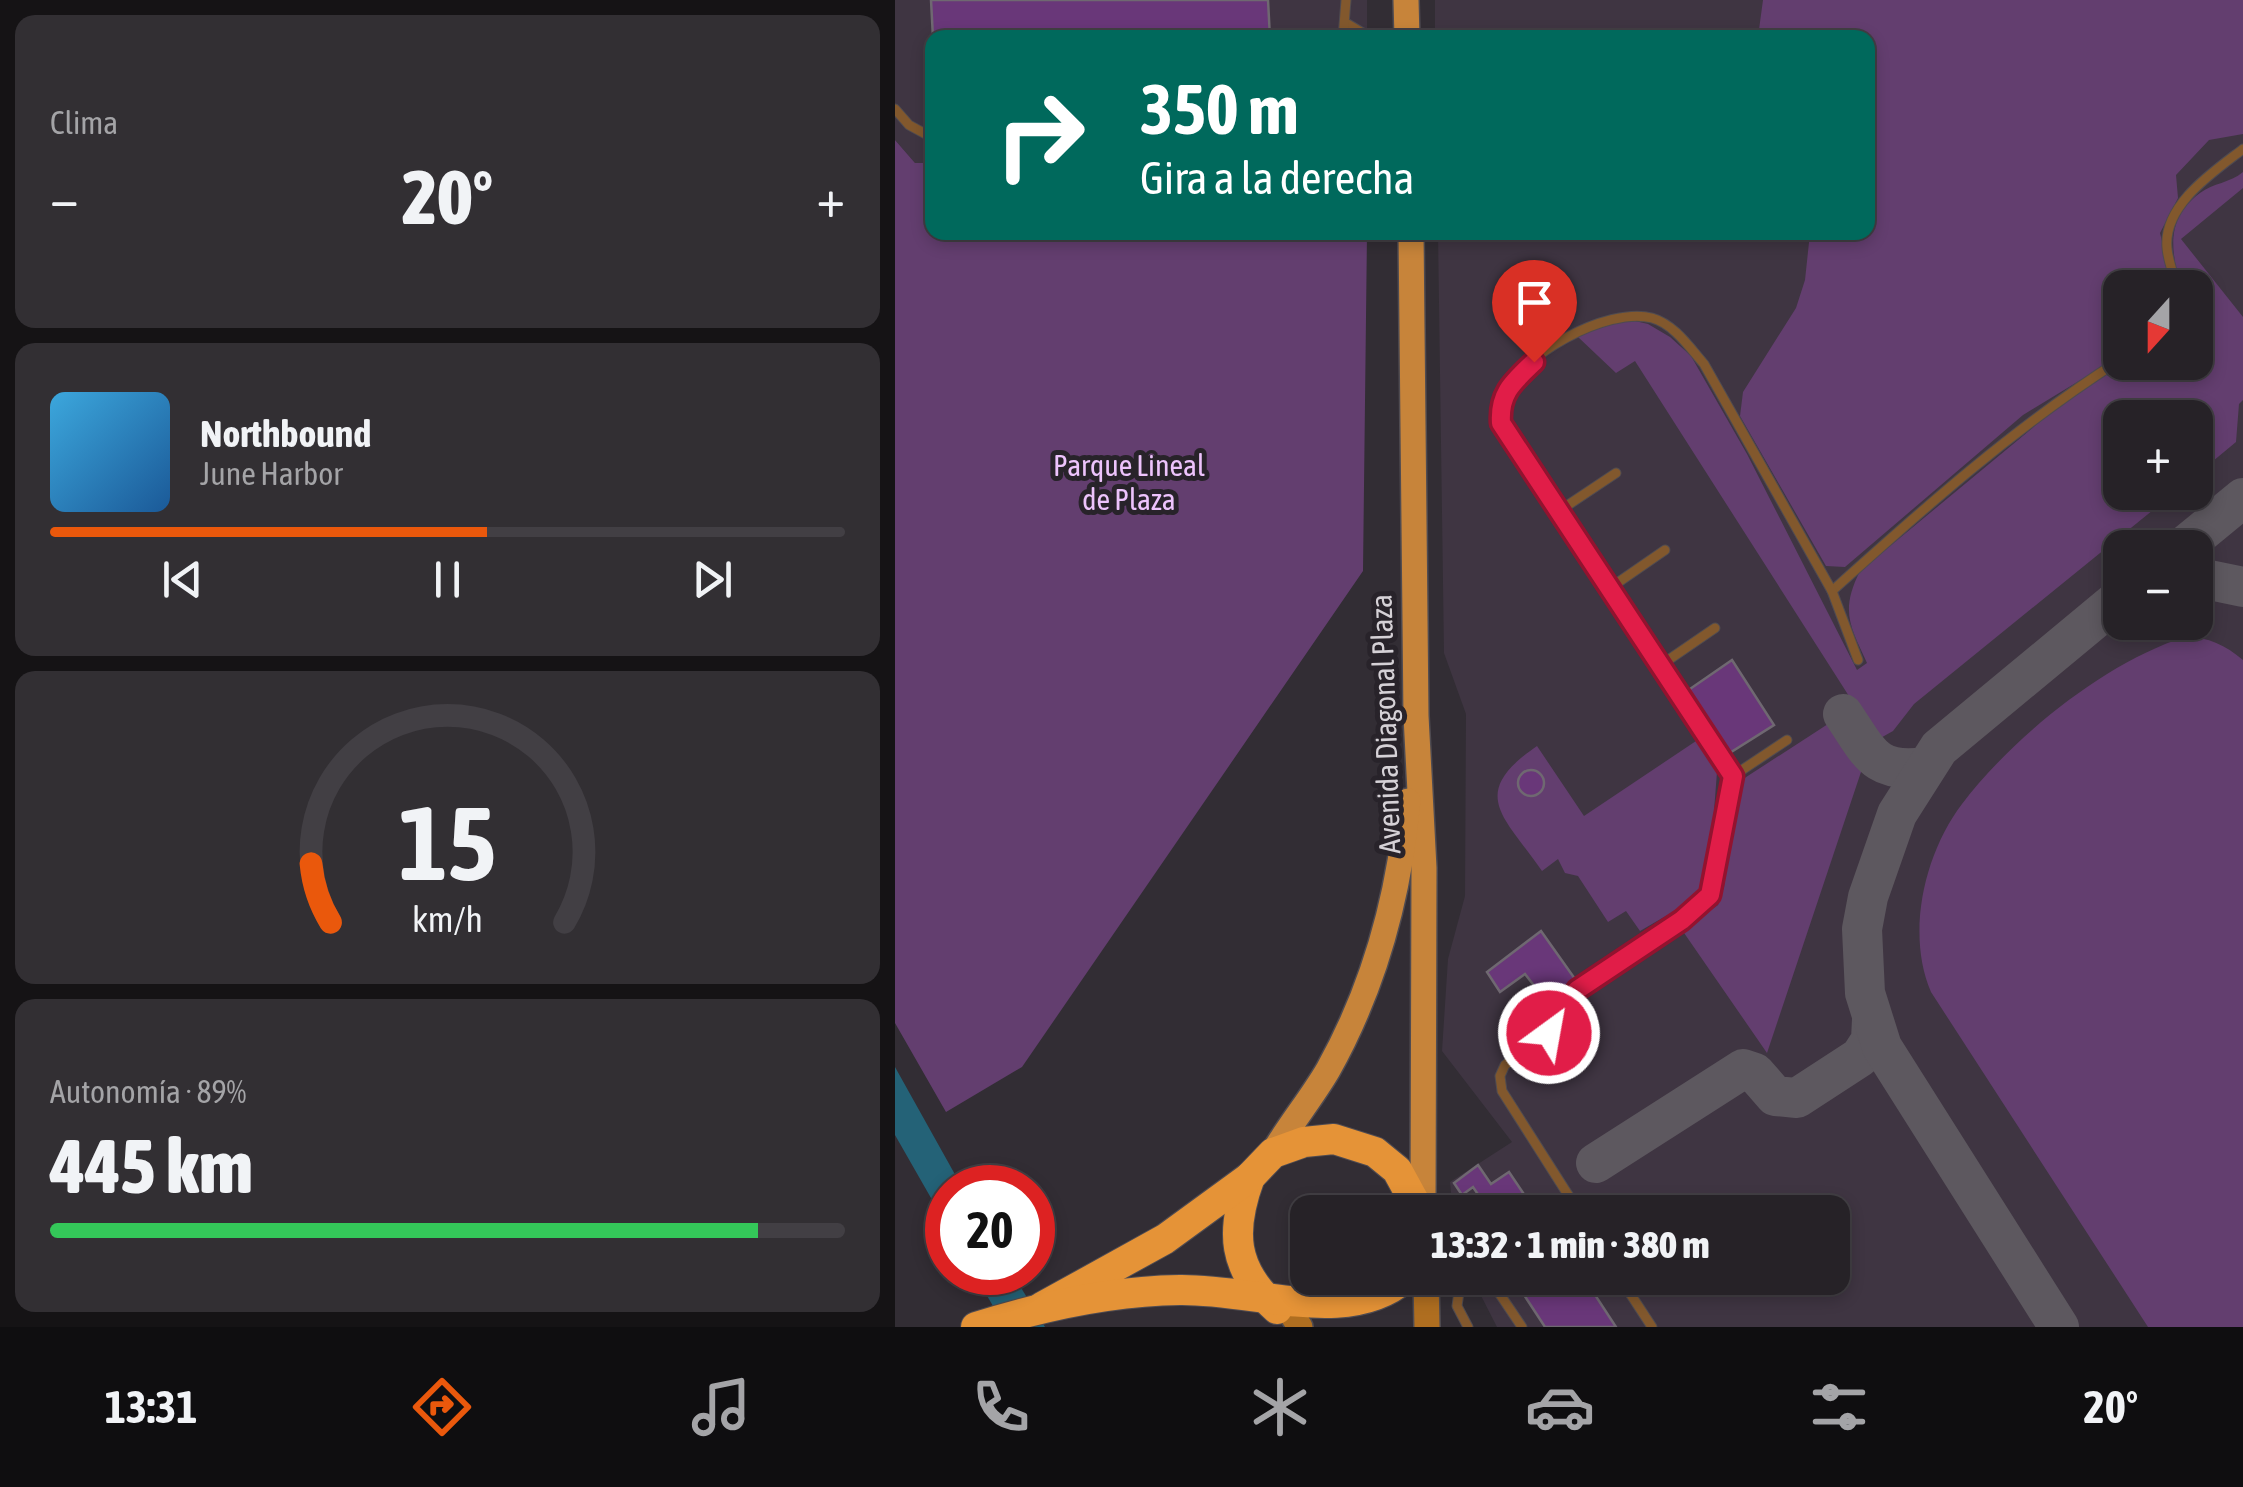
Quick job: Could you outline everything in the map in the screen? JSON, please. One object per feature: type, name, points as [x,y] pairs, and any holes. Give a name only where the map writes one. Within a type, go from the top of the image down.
[{"type":"highway","points":[[976,1327],[1042,1306],[1149,1249],[1250,1178],[1273,1152],[1318,1139],[1361,1145],[1397,1170],[1411,1195]]},
{"type":"highway","points":[[1250,1178],[1237,1216],[1237,1243],[1248,1274],[1290,1318]]},
{"type":"highway","points":[[1042,1306],[1187,1290],[1290,1318],[1334,1322],[1357,1317],[1392,1295]]},
{"type":"main road","points":[[1406,0],[1407,30]]},
{"type":"main road","name":"Avenida Diagonal Plaza","points":[[1411,240],[1416,716],[1424,868],[1421,1195]]},
{"type":"main road","points":[[1273,1152],[1341,1046],[1383,942],[1399,870],[1416,716]]},
{"type":"street","points":[[1426,1295],[1427,1327]]},
{"type":"lane","points":[[1345,30],[1346,0]]},
{"type":"lane","points":[[1346,23],[1358,30]]},
{"type":"lane","points":[[895,109],[909,125],[925,134]]},
{"type":"lane","points":[[2172,270],[2167,231],[2178,210],[2205,178],[2243,150]]},
{"type":"lane","points":[[1568,1195],[1501,1091],[1500,1076],[1505,1066],[1571,1017],[1577,990],[1682,920],[1710,895],[1733,776],[1501,423],[1500,404],[1507,387],[1534,362],[1593,322],[1628,315],[1655,318],[1680,336],[1704,364],[1832,591],[1858,660]]},
{"type":"lane","points":[[1832,591],[1967,471],[2052,403],[2103,371]]},
{"type":"lane","points":[[1559,512],[1616,473]]},
{"type":"lane","points":[[1610,588],[1665,550]]},
{"type":"lane","points":[[1661,665],[1715,628]]},
{"type":"lane","points":[[1733,776],[1787,740]]},
{"type":"lane","points":[[1459,1295],[1457,1306],[1468,1327]]},
{"type":"lane","points":[[1500,1295],[1522,1327]]},
{"type":"lane","points":[[1631,1295],[1652,1327]]},
{"type":"shaded area","points":[[895,0],[1367,0],[1367,30],[925,30],[925,163],[915,163],[895,140]]},
{"type":"shaded area","points":[[1435,0],[2243,0],[2243,1327],[1497,1327],[1481,1295],[1850,1295],[1850,1195],[1451,1195],[1450,1182],[1512,1142],[1442,1051],[1448,959],[1465,896],[1466,714],[1444,653],[1438,240],[1875,240],[1875,30],[1435,30]]},
{"type":"green space","points":[[1763,0],[2243,0],[2243,134],[2209,140],[2176,175],[2178,198],[2160,233],[2169,270],[2103,270],[2103,366],[2023,415],[1845,567],[1826,566],[1740,416],[1743,392],[1796,308],[1805,280],[1809,240],[1875,240],[1875,30],[1759,30]]},
{"type":"green space","name":"Parque Lineal de Plaza","points":[[895,140],[915,163],[925,163],[925,240],[1367,240],[1363,571],[1022,1067],[946,1112],[895,1023]]},
{"type":"green space","points":[[2243,172],[2243,188],[2181,239],[2206,270],[2177,270],[2173,248],[2181,214],[2200,193]]},
{"type":"green space","points":[[2213,279],[2243,317],[2243,400],[2239,404],[2236,442],[2213,461],[2213,400],[2103,400],[2103,510],[2153,510],[2128,530],[2103,530],[2103,551],[1914,704],[1893,731],[1877,740],[1635,361],[1616,373],[1578,337],[1606,324],[1631,320],[1648,324],[1670,337],[1691,356],[1747,454],[1857,670],[1867,663],[1852,628],[1849,608],[1860,571],[2103,374],[2103,380],[2213,380]]},
{"type":"green space","points":[[2178,640],[2208,640],[2243,660],[2243,1327],[2148,1327],[1931,992],[1920,945],[1929,870],[1962,804],[2007,754],[2062,705],[2123,664]]},
{"type":"green space","points":[[1828,724],[1835,727],[1862,769],[1767,1053],[1682,930],[1718,905],[1724,887],[1734,795],[1740,781]]},
{"type":"green space","points":[[1696,741],[1717,772],[1709,876],[1702,895],[1640,931],[1626,911],[1608,922],[1578,876],[1565,873],[1558,859],[1542,871],[1499,806],[1503,778],[1537,746],[1584,816]]},
{"type":"water","points":[[895,1067],[950,1165],[925,1165],[925,1188],[895,1135]]},
{"type":"water","points":[[987,1295],[1025,1295],[1045,1327],[1005,1327]]},
{"type":"building","points":[[931,0],[1268,0],[1270,30],[933,30]]},
{"type":"building","points":[[1732,660],[1774,725],[1728,754],[1687,691]]},
{"type":"building","points":[[1531,770],[1540,774],[1544,783],[1540,792],[1531,796],[1522,792],[1518,783],[1522,774]]},
{"type":"building","points":[[1541,931],[1575,979],[1546,1001],[1525,974],[1500,992],[1487,972]]},
{"type":"building","points":[[1478,1165],[1491,1184],[1509,1172],[1525,1195],[1478,1195],[1473,1187],[1462,1195],[1454,1183]]},
{"type":"building","points":[[1524,1295],[1595,1295],[1616,1327],[1545,1327]]},
{"type":"taxiway","points":[[2204,530],[2243,498]]},
{"type":"taxiway","points":[[2213,581],[2243,587]]},
{"type":"taxiway","points":[[2059,1327],[1882,1047],[1865,993],[1862,929],[1868,897],[1897,814],[1939,748],[2103,612]]},
{"type":"taxiway","points":[[1843,714],[1867,749],[1883,763],[1925,767]]},
{"type":"taxiway","points":[[1596,1163],[1743,1069],[1755,1073],[1775,1096],[1797,1098],[1860,1057],[1871,1040],[1872,1019]]},
{"type":"route","points":[[1534,362],[1507,387],[1500,404],[1501,423],[1733,776],[1716,882],[1710,895],[1682,920],[1577,990],[1572,998],[1571,1017],[1549,1033]]}]
